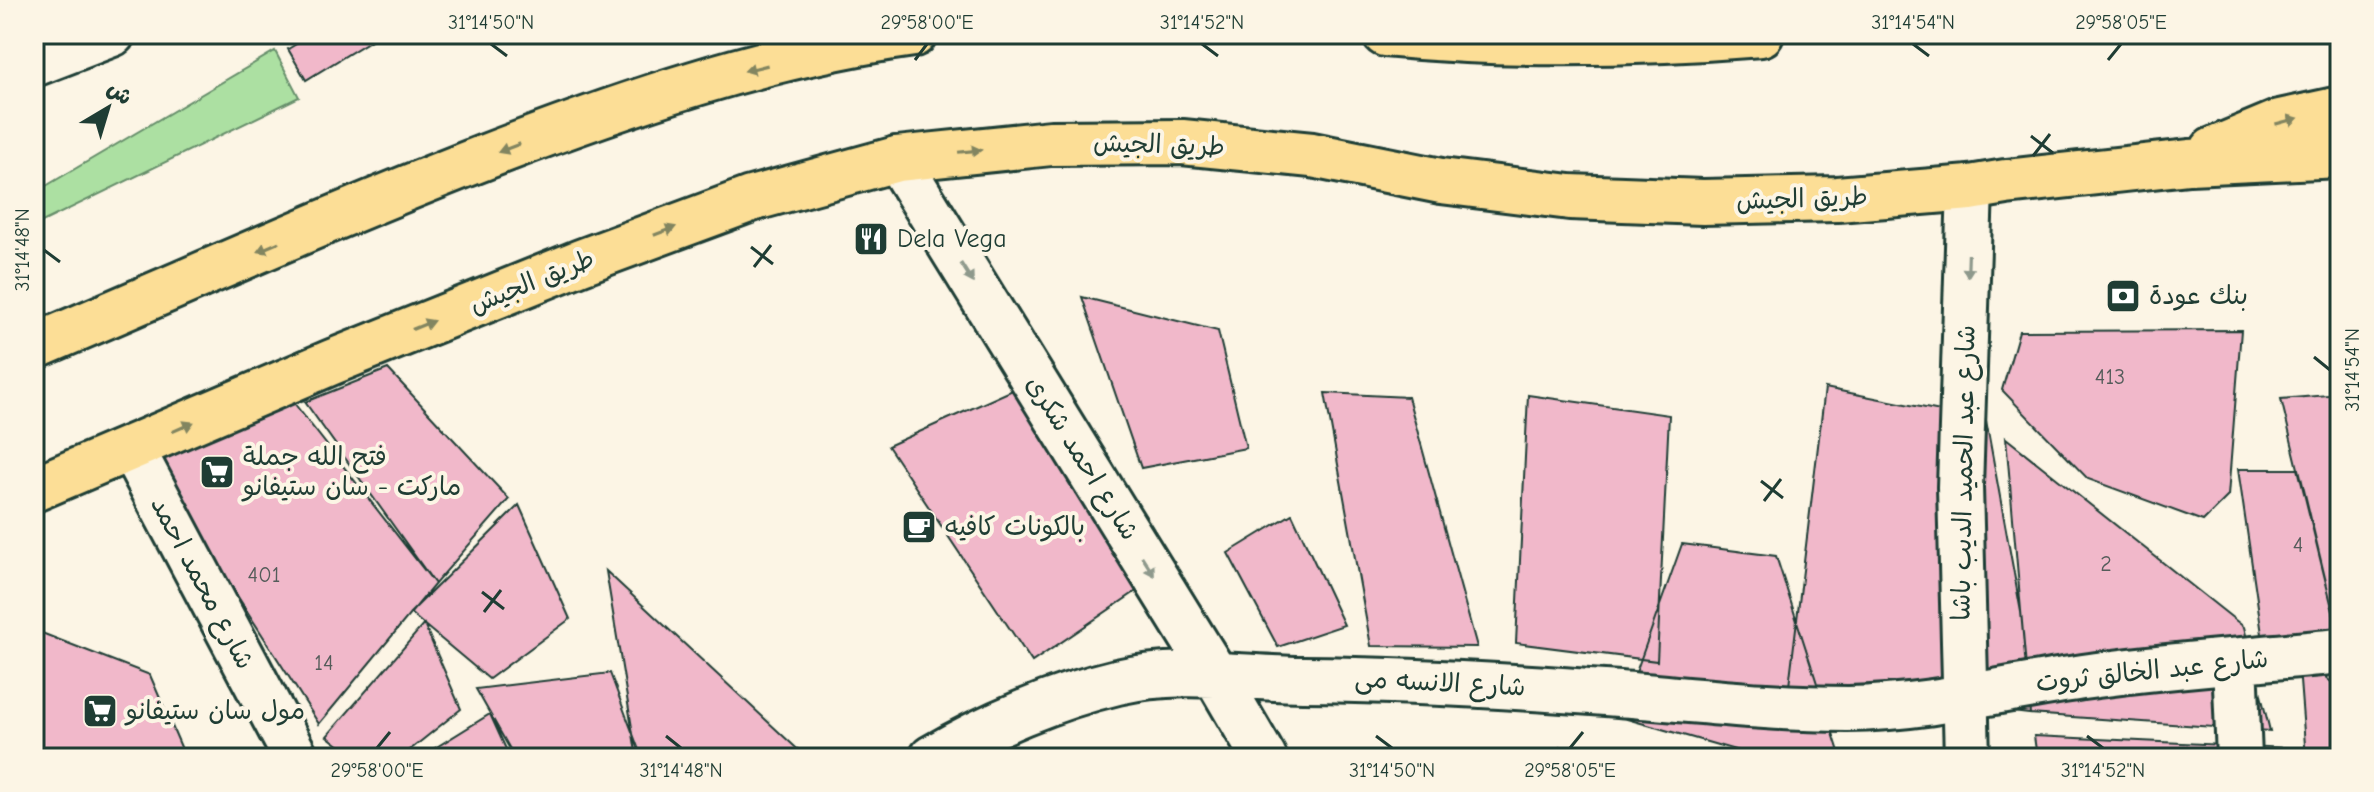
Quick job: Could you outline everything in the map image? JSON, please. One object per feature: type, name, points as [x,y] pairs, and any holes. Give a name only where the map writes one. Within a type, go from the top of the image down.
[{"type":"highway","points":[[34,347],[406,188],[568,125],[649,97],[731,74],[914,34]]},
{"type":"highway","points":[[1385,34],[1510,41],[1608,42],[1761,34]]},
{"type":"highway","points":[[2189,162],[2280,122],[2340,109]]},
{"type":"highway","name":"طريق الجيش","points":[[34,489],[332,362],[668,229],[751,199],[897,159],[1051,143],[1182,142],[1312,155],[1441,181],[1570,197],[1703,202],[1837,199],[1970,188],[2189,162],[2340,155]]},
{"type":"street","points":[[34,64],[112,34]]},
{"type":"street","name":"شارع احمد شكرى","points":[[897,159],[1264,758]]},
{"type":"street","name":"شارع عبد الحميد الديب باشا","points":[[1967,758],[1960,487],[1970,188]]},
{"type":"street","name":"شارع محمد احمد","points":[[132,449],[296,758]]},
{"type":"street","name":"شارع عبد الخالق ثروت","points":[[1964,698],[2099,675],[2340,651]]},
{"type":"street","points":[[2235,661],[2239,758]]},
{"type":"street","name":"شارع الانسه مى","points":[[942,755],[1069,696],[1120,681],[1168,675],[1439,681],[1847,709],[1906,706],[1964,698]]},
{"type":"green space","points":[[275,51],[299,97],[34,226],[34,193]]},
{"type":"building","points":[[313,34],[381,34],[306,80],[288,49]]},
{"type":"building","points":[[1082,297],[1218,331],[1246,448],[1141,468]]},
{"type":"building","points":[[2241,330],[2228,496],[2203,521],[2088,479],[2002,390],[2019,331]]},
{"type":"building","points":[[388,369],[509,499],[435,584],[305,402]]},
{"type":"building","points":[[1033,381],[1163,573],[1032,662],[888,446]]},
{"type":"building","points":[[1825,388],[1986,420],[2021,612],[2030,714],[1789,686]]},
{"type":"building","points":[[1325,393],[1408,397],[1477,647],[1371,646]]},
{"type":"building","points":[[287,394],[435,584],[319,724],[145,451]]},
{"type":"building","points":[[2340,394],[2340,631],[2338,632],[2281,399]]},
{"type":"building","points":[[1528,395],[1669,415],[1657,661],[1516,643]]},
{"type":"building","points":[[2006,438],[2244,627],[2270,731],[2030,714]]},
{"type":"building","points":[[2238,469],[2299,469],[2338,632],[2262,634]]},
{"type":"building","points":[[519,505],[570,619],[489,679],[410,613]]},
{"type":"building","points":[[1292,514],[1344,625],[1278,647],[1228,553]]},
{"type":"building","points":[[1682,544],[1776,556],[1841,758],[1763,758],[1620,717]]},
{"type":"building","points":[[606,571],[807,758],[637,758]]},
{"type":"building","points":[[424,624],[461,709],[400,758],[355,758],[327,736]]},
{"type":"building","name":"مول سان ستيفانو","points":[[34,630],[150,675],[181,747],[181,758],[34,758]]},
{"type":"building","points":[[2298,655],[2340,689],[2340,758],[2306,758]]},
{"type":"building","points":[[610,673],[642,758],[515,758],[476,689]]},
{"type":"building","points":[[490,714],[510,758],[419,758]]},
{"type":"building","points":[[2034,736],[2287,748],[2285,758],[2037,758]]},
{"type":"building","points":[[1562,747],[1630,758],[1567,758]]},
{"type":"building","points":[[1680,752],[1733,758],[1683,758]]},
{"type":"place","name":"Dela Vega","points":[[871,239]]},
{"type":"place","name":"بنك عودة","points":[[2123,296]]},
{"type":"place","name":"فتح الله جملة ماركت - سان ستيفانو","points":[[217,472]]},
{"type":"place","name":"بالكونات كافيه","points":[[919,527]]},
{"type":"place","name":"مول سان ستيفانو","points":[[100,711]]}]
